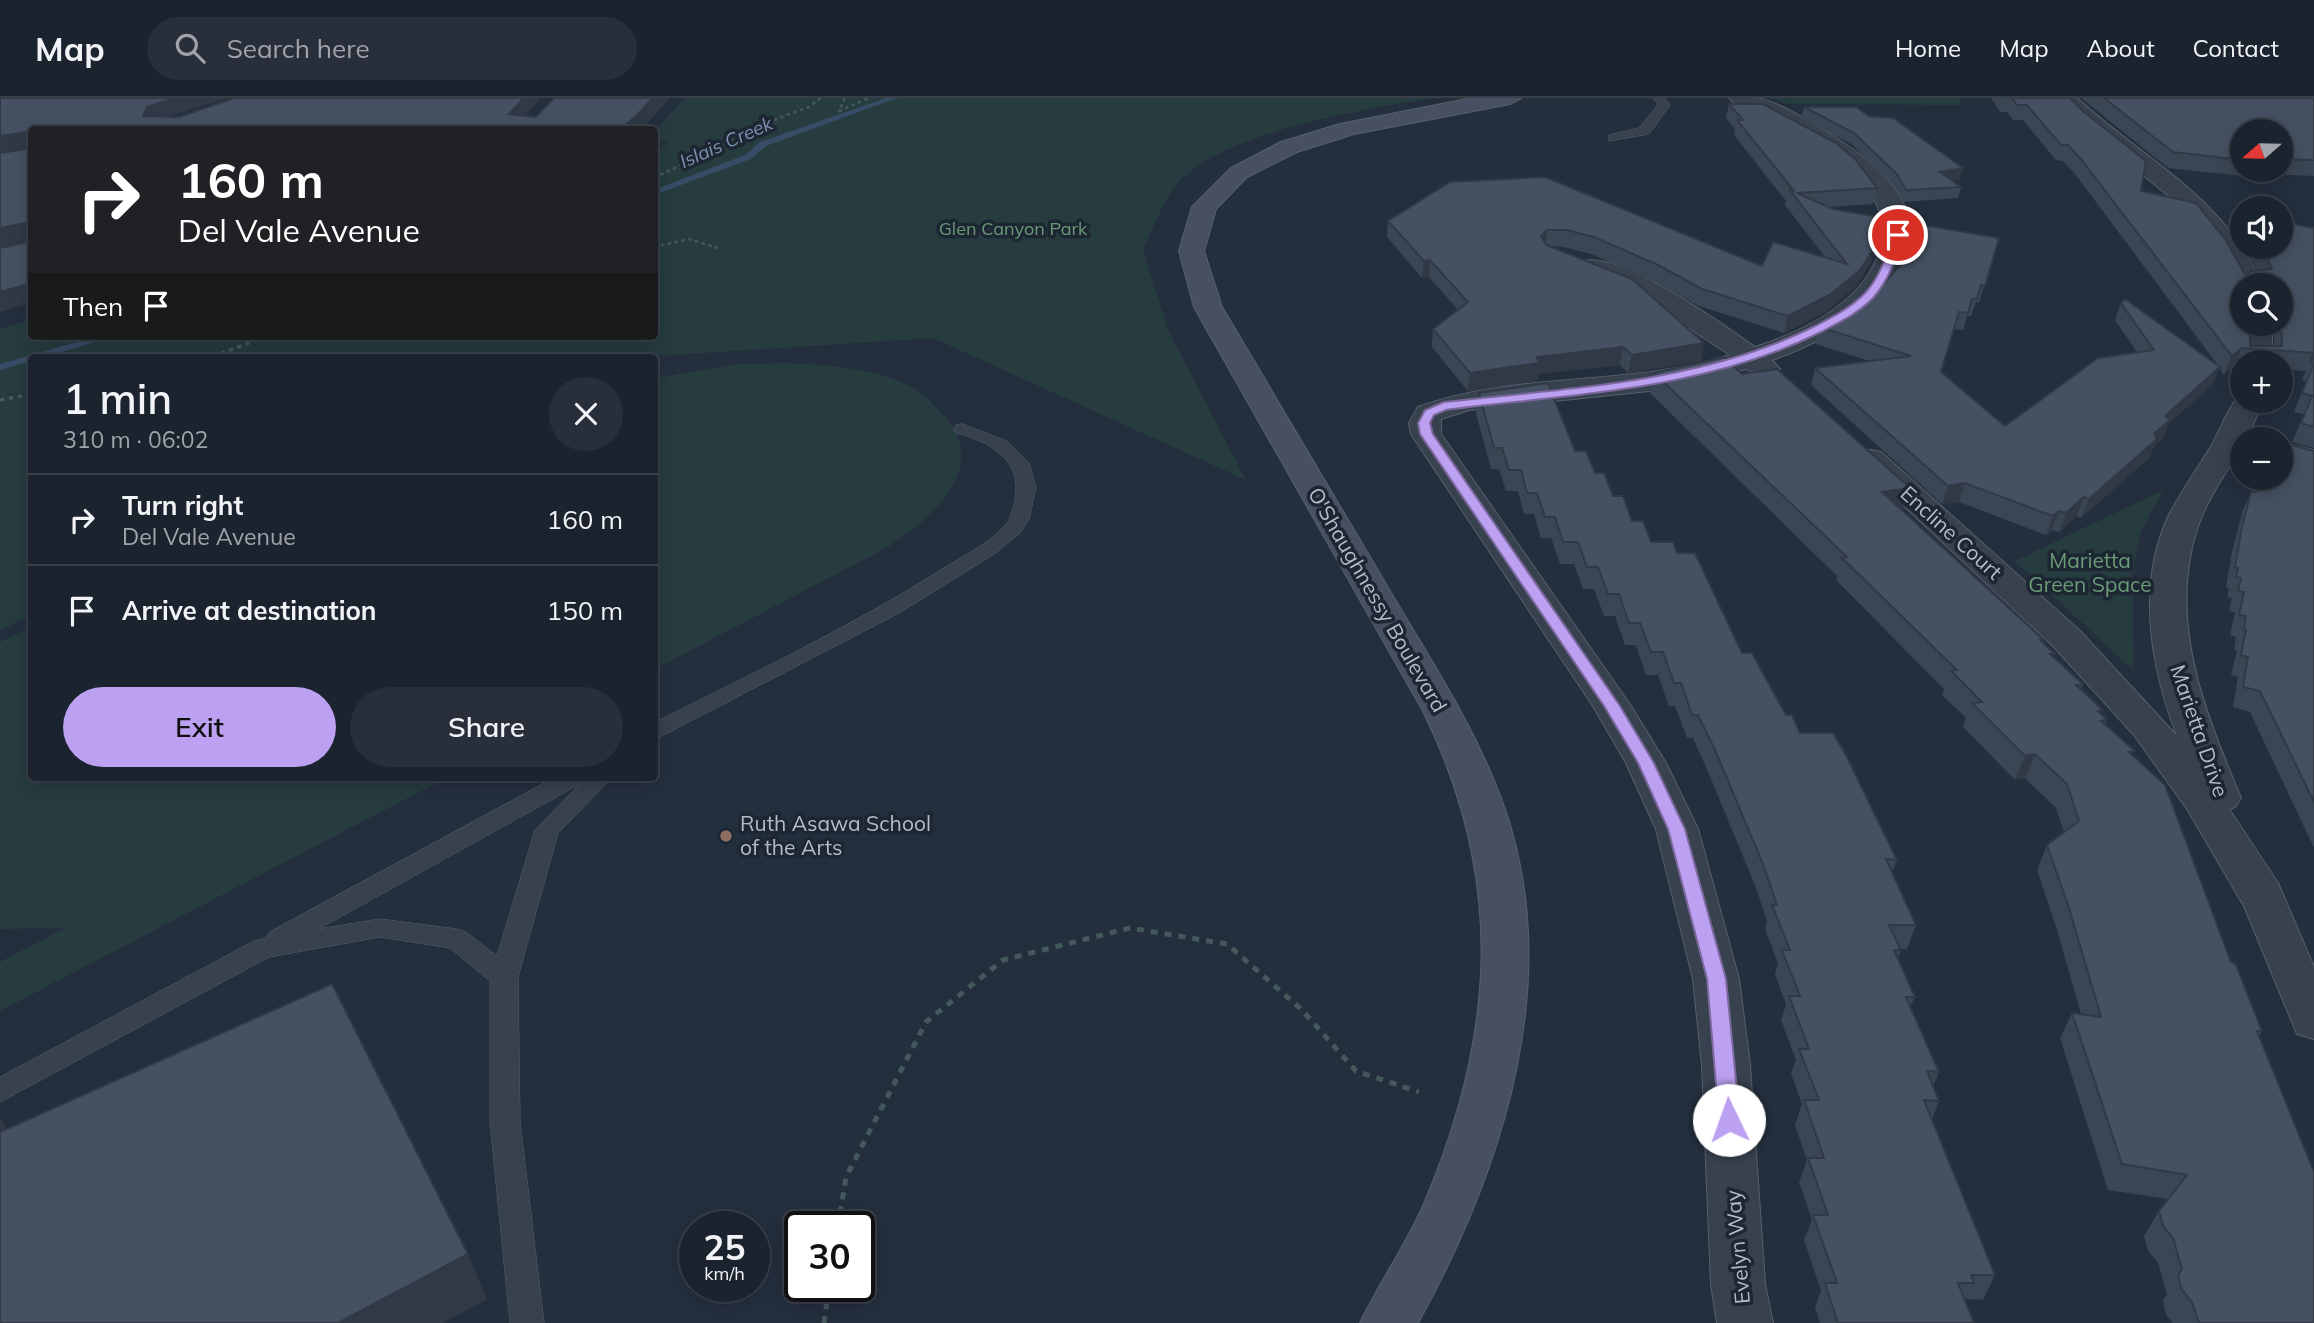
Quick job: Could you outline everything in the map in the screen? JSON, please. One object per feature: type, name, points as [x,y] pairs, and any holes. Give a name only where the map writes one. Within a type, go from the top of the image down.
[{"type":"main road","name":"O'Shaughnessy Boulevard","points":[[1388,1323],[1430,1254],[1459,1188],[1480,1128],[1501,1024],[1504,976],[1499,878],[1491,833],[1462,750],[1205,301],[1193,266],[1192,241],[1200,217],[1215,194],[1239,173],[1268,155],[1345,129],[1510,98]]},
{"type":"street","points":[[1740,98],[1793,122],[1845,155],[1885,195],[1895,214],[1898,235],[1884,276],[1869,296],[1847,314],[1789,343],[1751,357]]},
{"type":"street","points":[[2065,98],[2195,206],[2233,253],[2243,273]]},
{"type":"street","points":[[1565,257],[1651,292],[1710,326],[1788,386]]},
{"type":"street","name":"Evelyn Way","points":[[1745,1323],[1738,1284],[1726,1065],[1716,979],[1676,829],[1646,763],[1612,706],[1426,434],[1424,423],[1429,413],[1463,402],[1651,382],[1751,357]]},
{"type":"street","name":"Encline Court","points":[[1850,440],[2077,648],[2129,704],[2182,769],[2218,823],[2265,905]]},
{"type":"street","name":"Marietta Drive","points":[[2230,450],[2184,519],[2172,552],[2168,621],[2175,666],[2188,712],[2314,1021]]},
{"type":"street","points":[[2293,454],[2314,460]]},
{"type":"lane","points":[[1614,138],[1644,131],[1664,104],[1659,98]]},
{"type":"lane","points":[[658,731],[928,588],[987,549],[1017,523],[1027,494],[1024,466],[1007,449],[982,433],[962,429]]},
{"type":"lane","points":[[0,1091],[567,781]]},
{"type":"lane","points":[[527,1323],[505,1122],[505,977],[547,830],[596,781]]},
{"type":"lane","points":[[264,948],[380,928],[457,939],[505,977]]},
{"type":"path","points":[[658,176],[781,117],[809,107],[821,98]]},
{"type":"path","points":[[845,98],[839,111],[869,98]]},
{"type":"path","points":[[658,246],[689,239],[721,249]]},
{"type":"path","points":[[220,354],[257,340]]},
{"type":"path","points":[[0,400],[28,395]]},
{"type":"path","points":[[841,1211],[846,1177],[926,1022],[1003,960],[1130,928],[1227,944],[1301,1009],[1356,1071],[1419,1092]]},
{"type":"path","points":[[824,1323],[827,1302]]},
{"type":"green space","name":"Glen Canyon Park","points":[[686,98],[1433,98],[1369,109],[1292,127],[1220,153],[1191,171],[1171,192],[1160,213],[1143,250],[1168,330],[1246,480],[933,338],[658,356],[28,354],[28,617],[0,630],[0,329],[28,320],[28,340],[658,340],[658,148],[670,141],[658,143],[658,127]]},
{"type":"green space","points":[[1769,98],[1958,98],[1963,105],[1789,104]]},
{"type":"green space","points":[[736,364],[834,366],[867,371],[914,388],[938,409],[957,436],[961,455],[958,474],[936,508],[921,523],[888,547],[658,667],[658,377]]},
{"type":"green space","name":"Marietta Green Space","points":[[2163,490],[2141,532],[2132,575],[2134,671],[2015,561]]},
{"type":"green space","points":[[28,628],[28,781],[440,781],[0,1011],[0,962],[65,928],[0,929],[0,642]]},
{"type":"building","points":[[0,98],[174,98],[147,107],[143,116],[179,117],[234,98],[524,98],[509,114],[536,117],[554,98],[653,98],[624,126],[28,126],[28,284],[0,292],[0,248],[27,242],[26,223],[0,228],[0,153],[27,149],[27,132],[0,136]]},
{"type":"building","points":[[2012,98],[2070,98],[2146,161],[2141,191],[2196,203],[2226,240],[2230,247],[2230,259],[2237,259],[2244,273],[2230,273],[2230,336],[2250,336],[2250,346],[2282,346],[2282,336],[2293,336],[2293,273],[2249,273],[2272,269],[2267,259],[2293,259],[2293,224],[2314,228],[2314,353],[2242,348],[2230,350],[2230,353],[2080,158],[2068,145],[2061,145],[2027,105],[2017,105]]},
{"type":"building","points":[[2104,98],[2314,98],[2314,160],[2293,159],[2293,119],[2230,119],[2230,159],[2173,152]]},
{"type":"building","points":[[1729,104],[1763,104],[1836,143],[1855,159],[1877,188],[1797,193],[1833,209],[1884,218],[1880,239],[1860,270],[1831,294],[1788,316],[1702,289],[1658,265],[1594,237],[1567,230],[1547,230],[1541,236],[1546,245],[1632,279],[1704,343],[1632,355],[1623,347],[1537,357],[1539,363],[1470,373],[1433,329],[1468,302],[1430,260],[1424,261],[1388,221],[1450,182],[1545,177],[1762,266],[1773,242],[1847,264],[1789,189],[1795,192],[1737,120],[1743,120]]},
{"type":"building","points":[[1804,107],[1856,107],[1869,116],[1893,118],[1963,168],[1940,172],[1961,187],[1906,190],[1897,174],[1854,133]]},
{"type":"building","points":[[1917,224],[1999,238],[1985,286],[1981,285],[1977,299],[1972,299],[1968,313],[1959,312],[1941,372],[2005,426],[2098,358],[2154,350],[2121,303],[2125,299],[2220,367],[2165,416],[2170,420],[2154,434],[2157,439],[2089,499],[2084,497],[2066,513],[2059,511],[2053,516],[1965,483],[1948,486],[1815,368],[1911,356],[1820,327],[1838,319],[1874,295],[1904,260]]},
{"type":"building","points":[[1724,357],[1742,374],[1777,369],[1910,488],[1882,492],[2044,640],[2040,640],[2055,654],[2050,654],[2083,684],[2076,685],[2103,710],[2098,711],[2107,719],[2101,721],[2135,751],[2129,752],[2165,785],[2231,962],[2236,965],[2262,1031],[2257,1031],[2314,1172],[2314,1323],[2199,1323],[2192,1302],[2182,1290],[2178,1276],[2182,1269],[2173,1238],[2163,1226],[2159,1211],[2187,1175],[2122,1164],[2072,1013],[2101,1017],[2069,908],[2047,845],[2079,821],[2067,784],[2035,754],[2025,756],[1972,703],[1982,702],[1951,671],[1957,670],[1842,558],[1847,557],[1654,373]]},
{"type":"building","points":[[2314,363],[2314,427],[2301,423],[2312,396],[2302,393]]},
{"type":"building","points":[[1548,383],[1575,451],[1586,451],[1595,473],[1604,473],[1613,496],[1623,496],[1632,521],[1643,521],[1651,542],[1673,542],[1677,553],[1695,553],[1742,653],[1752,653],[1786,715],[1792,715],[1800,733],[1833,733],[1897,860],[1886,859],[1916,925],[1889,925],[1901,950],[1894,950],[1915,997],[1906,997],[1939,1072],[1927,1071],[1939,1101],[1924,1100],[1995,1275],[1971,1275],[1974,1283],[1958,1283],[1974,1323],[1838,1323],[1825,1283],[1837,1283],[1813,1215],[1828,1215],[1808,1158],[1824,1158],[1804,1100],[1819,1100],[1799,1049],[1809,1049],[1789,996],[1800,996],[1782,950],[1790,950],[1772,905],[1777,905],[1763,864],[1715,750],[1698,715],[1692,715],[1681,683],[1674,683],[1663,652],[1651,652],[1640,623],[1629,623],[1619,594],[1608,594],[1598,567],[1587,567],[1578,542],[1563,542],[1555,517],[1545,517],[1537,493],[1527,493],[1521,470],[1509,470],[1502,448],[1494,448],[1479,393]]},
{"type":"building","points":[[2293,445],[2314,451],[2314,802],[2260,691],[2243,687],[2248,657],[2241,655],[2246,616],[2239,615],[2244,592],[2238,591],[2241,578],[2236,577],[2238,568],[2235,567],[2251,491],[2293,490]]},
{"type":"building","points":[[332,984],[468,1254],[338,1323],[0,1323],[0,1132]]},
{"type":"waterway","name":"Islais Creek","points":[[658,191],[748,157],[763,144],[893,98]]},
{"type":"waterway","points":[[46,354],[95,340]]},
{"type":"waterway","points":[[0,367],[28,359]]},
{"type":"place","name":"Ruth Asawa School of the Arts","points":[[726,836]]},
{"type":"route","points":[[1729,1120],[1716,979],[1697,897],[1676,829],[1646,763],[1612,706],[1426,434],[1424,423],[1429,413],[1444,406],[1651,382],[1723,365],[1789,343],[1847,314],[1869,296],[1884,276],[1894,254],[1898,235]]}]
